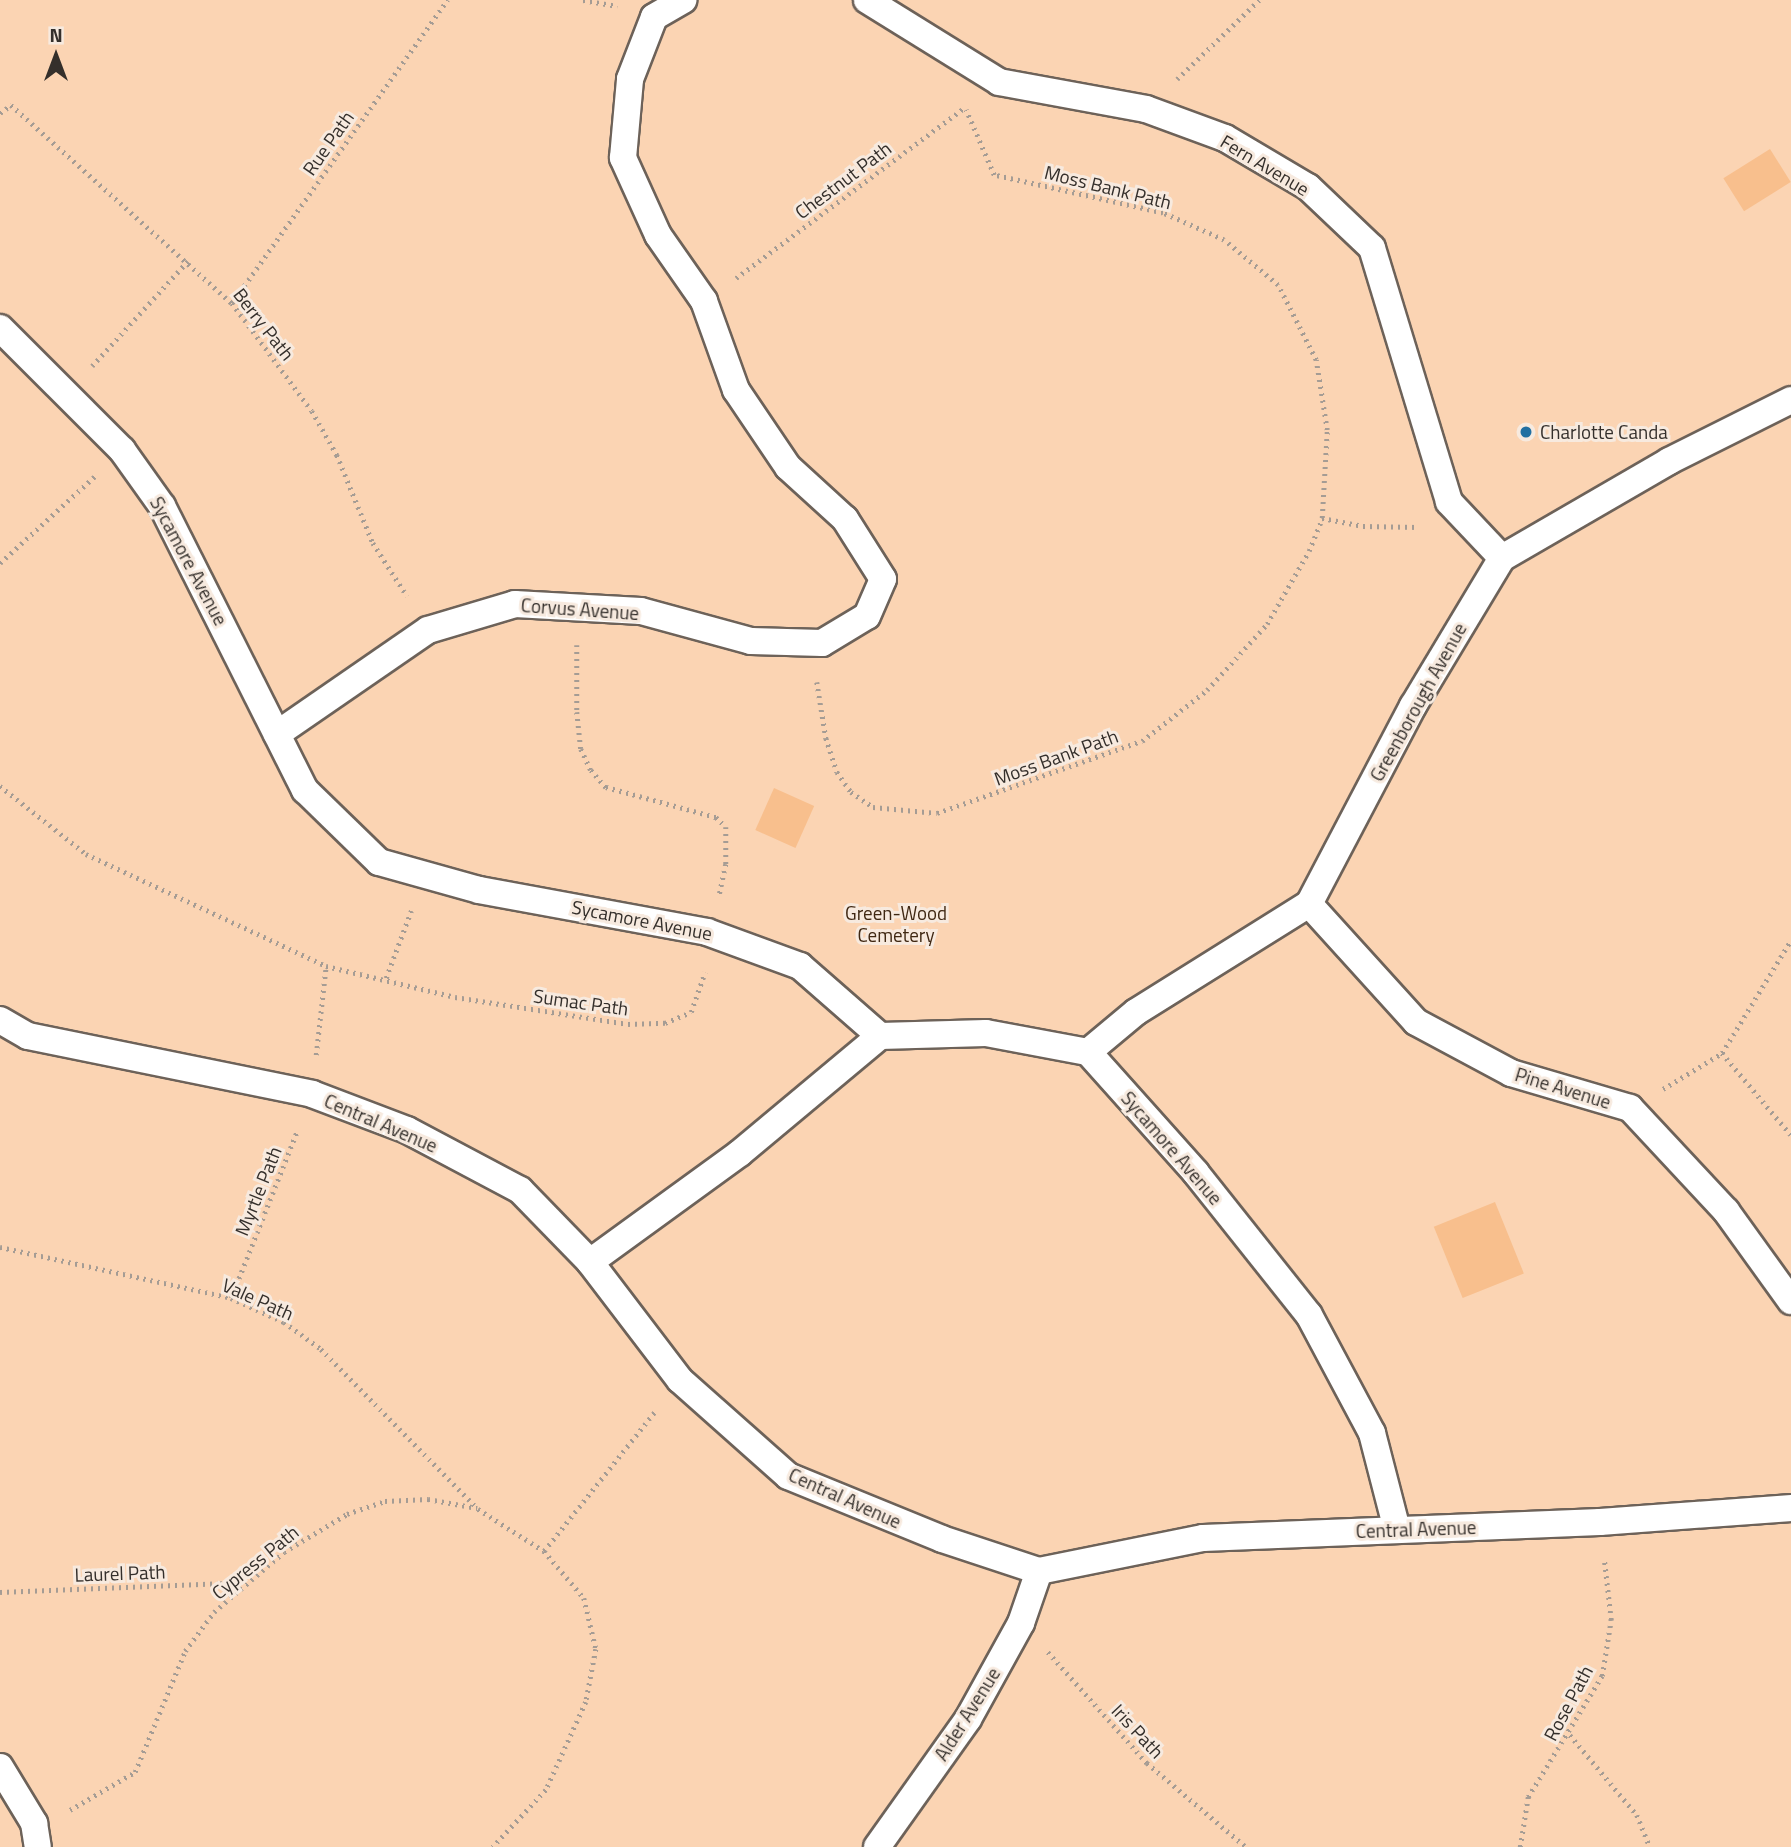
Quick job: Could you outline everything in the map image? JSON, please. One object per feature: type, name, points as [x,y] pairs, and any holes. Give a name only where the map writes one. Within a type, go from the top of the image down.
[{"type":"lane","points":[[683,0],[654,17],[630,79],[623,158],[658,234],[704,301],[736,390],[788,467],[845,519],[883,579],[867,616],[822,643]]},
{"type":"lane","name":"Fern Avenue","points":[[867,0],[999,82],[1146,109],[1225,138],[1308,187],[1372,248],[1449,502],[1502,558]]},
{"type":"lane","name":"Sycamore Avenue","points":[[0,328],[68,392],[122,450],[162,506],[305,790],[348,835],[379,862],[424,877],[708,932],[800,966],[880,1036]]},
{"type":"lane","name":"Greenborough Avenue","points":[[1309,904],[1413,706],[1502,558],[1669,461],[1791,400]]},
{"type":"lane","name":"Corvus Avenue","points":[[277,734],[428,630],[515,604],[641,611],[751,641],[822,643]]},
{"type":"lane","points":[[590,1262],[740,1153],[880,1036],[986,1033],[1087,1052],[1136,1012],[1309,904]]},
{"type":"lane","name":"Pine Avenue","points":[[1309,904],[1416,1022],[1511,1073],[1630,1108],[1726,1211],[1791,1301]]},
{"type":"lane","name":"Central Avenue","points":[[0,1020],[28,1036],[312,1094],[407,1130],[520,1190],[590,1262],[680,1380],[788,1476],[942,1539],[1039,1571],[1203,1538],[1600,1522],[1791,1508]]},
{"type":"lane","name":"Sycamore Avenue","points":[[1087,1052],[1196,1172],[1309,1315],[1372,1433],[1396,1530]]},
{"type":"lane","name":"Alder Avenue","points":[[877,1847],[968,1720],[1021,1623],[1039,1571]]},
{"type":"lane","points":[[0,1767],[34,1822],[38,1847]]},
{"type":"path","name":"Rue Path","points":[[232,303],[447,0]]},
{"type":"path","points":[[1146,109],[1259,0]]},
{"type":"path","name":"Chestnut Path","points":[[704,301],[999,82]]},
{"type":"path","name":"Berry Path","points":[[0,113],[11,105],[111,199],[188,261],[232,303],[312,411],[337,455],[373,543],[428,630]]},
{"type":"path","name":"Moss Bank Path","points":[[822,643],[817,684],[825,738],[837,772],[851,792],[873,807],[937,813],[1142,741],[1208,690],[1267,624],[1309,551],[1322,518],[1327,430],[1315,360],[1279,285],[1224,240],[1163,213],[994,175],[965,107]]},
{"type":"path","points":[[68,392],[188,261]]},
{"type":"path","points":[[0,563],[122,450]]},
{"type":"path","points":[[1322,518],[1427,530]]},
{"type":"path","name":"Sumac Path","points":[[0,786],[86,854],[326,966],[386,978],[455,997],[628,1024],[665,1023],[691,1012],[708,961],[708,932],[726,864],[726,827],[716,817],[606,787],[591,770],[581,749],[577,712],[580,608]]},
{"type":"path","points":[[386,978],[424,877]]},
{"type":"path","points":[[1630,1108],[1722,1053],[1791,940]]},
{"type":"path","points":[[312,1094],[326,966]]},
{"type":"path","points":[[1722,1053],[1791,1135]]},
{"type":"path","name":"Myrtle Path","points":[[231,1298],[312,1094]]},
{"type":"path","name":"Vale Path","points":[[0,1247],[231,1298],[284,1322],[321,1349],[478,1508]]},
{"type":"path","points":[[544,1551],[680,1380]]},
{"type":"path","name":"Cypress Path","points":[[68,1811],[135,1772],[185,1650],[240,1587],[311,1534],[347,1514],[385,1501],[428,1499],[478,1508]]},
{"type":"path","points":[[478,1508],[544,1551],[584,1598],[593,1624],[596,1649],[586,1702],[545,1790],[493,1847]]},
{"type":"path","name":"Rose Path","points":[[1520,1847],[1528,1797],[1570,1735],[1602,1676],[1611,1620],[1600,1522]]},
{"type":"path","name":"Laurel Path","points":[[0,1592],[220,1583],[240,1587]]},
{"type":"path","name":"Iris Path","points":[[1021,1623],[1147,1763],[1246,1847]]},
{"type":"path","points":[[1570,1735],[1637,1815],[1650,1847]]},
{"type":"green space","name":"Green-Wood Cemetery","points":[[0,0],[1791,0],[1791,1847],[0,1847]]},
{"type":"building","points":[[1770,149],[1791,182],[1744,211],[1723,178]]},
{"type":"building","points":[[774,788],[814,806],[795,848],[755,830]]},
{"type":"building","points":[[1495,1202],[1524,1273],[1463,1298],[1434,1227]]},
{"type":"place","name":"Charlotte Canda","points":[[1526,432]]}]
